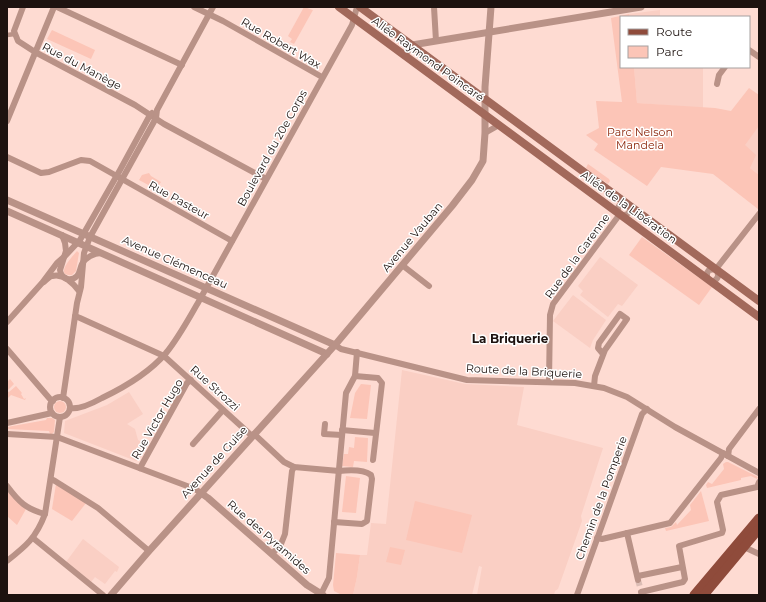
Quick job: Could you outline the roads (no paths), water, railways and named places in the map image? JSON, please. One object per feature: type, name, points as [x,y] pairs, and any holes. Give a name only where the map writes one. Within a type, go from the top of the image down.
[{"type":"main road","name":"Allée Raymond Poincaré","points":[[339,7],[485,115]]},
{"type":"main road","name":"Allée Raymond Poincaré","points":[[358,7],[485,99]]},
{"type":"main road","name":"Allée de la Libération","points":[[485,99],[759,301]]},
{"type":"main road","name":"Allée de la Libération","points":[[485,115],[759,316]]},
{"type":"main road","points":[[694,595],[759,518]]},
{"type":"main road","points":[[704,595],[759,529]]},
{"type":"street","points":[[7,35],[15,34],[14,31],[23,7]]},
{"type":"street","points":[[7,121],[54,7]]},
{"type":"street","points":[[57,7],[182,65]]},
{"type":"street","name":"Rue Robert Wax","points":[[194,7],[322,78]]},
{"type":"street","points":[[7,322],[42,283],[57,263],[87,235],[213,7]]},
{"type":"street","name":"Boulevard du 20e Corps","points":[[70,408],[74,409],[95,402],[126,387],[164,356],[177,338],[352,25],[358,7]]},
{"type":"street","points":[[434,7],[436,41]]},
{"type":"street","name":"Avenue Vauban","points":[[338,347],[402,265],[452,206],[472,180],[483,161],[485,99],[491,7]]},
{"type":"street","points":[[404,55],[412,45],[641,7]]},
{"type":"street","name":"Rue du Manège","points":[[15,34],[18,40],[35,52],[135,105],[153,117],[266,179]]},
{"type":"street","points":[[750,51],[759,57]]},
{"type":"street","points":[[717,84],[719,75],[724,68]]},
{"type":"street","points":[[485,134],[499,125]]},
{"type":"street","name":"Rue Pasteur","points":[[7,158],[41,173],[49,172],[81,160],[90,161],[232,241]]},
{"type":"street","name":"Avenue Clémenceau","points":[[7,200],[338,347]]},
{"type":"street","name":"Rue de la Garenne","points":[[549,382],[550,315],[553,304],[620,214],[618,211],[618,206],[621,204],[627,204]]},
{"type":"street","name":"Avenue Clémenceau","points":[[7,211],[327,354]]},
{"type":"street","points":[[716,270],[759,214]]},
{"type":"street","points":[[62,236],[66,246],[65,256],[60,266],[60,270],[62,276],[66,279],[72,279],[79,273],[86,246],[87,235]]},
{"type":"street","points":[[63,398],[79,291],[81,287],[82,264],[97,253],[103,254]]},
{"type":"street","points":[[402,265],[430,286]]},
{"type":"street","points":[[711,269],[716,270],[718,276],[714,281],[709,280],[707,272],[711,269]]},
{"type":"street","points":[[42,283],[52,276],[59,276],[74,284],[79,291]]},
{"type":"street","points":[[594,386],[595,376],[603,354],[627,319],[620,314],[599,343],[598,348],[603,354]]},
{"type":"street","name":"Rue Strozzi","points":[[75,316],[164,356],[284,462],[294,467]]},
{"type":"street","name":"Route de la Briquerie","points":[[338,347],[467,380],[575,383],[594,386],[627,397],[675,427],[759,473]]},
{"type":"street","name":"Avenue de Guise","points":[[111,595],[148,551],[327,354],[338,347]]},
{"type":"street","points":[[7,349],[53,401]]},
{"type":"street","points":[[319,594],[329,578],[346,393],[355,376],[357,352]]},
{"type":"street","points":[[355,376],[378,378],[382,383],[373,460]]},
{"type":"street","name":"Rue Victor Hugo","points":[[140,468],[184,389],[191,380]]},
{"type":"street","points":[[7,423],[52,414],[60,417],[67,415],[70,408],[68,402],[63,398],[53,401],[50,407],[52,414]]},
{"type":"street","name":"Chemin de la Pomperie","points":[[577,595],[642,414],[647,409]]},
{"type":"street","points":[[597,538],[670,523],[721,458],[726,455],[759,409]]},
{"type":"street","points":[[193,444],[224,410]]},
{"type":"street","points":[[7,561],[33,538],[41,525],[45,514],[60,417]]},
{"type":"street","points":[[325,424],[324,434],[342,432],[375,433]]},
{"type":"street","points":[[7,434],[57,437],[195,489],[201,493]]},
{"type":"street","points":[[272,554],[281,544],[285,534],[292,471],[294,467],[339,471],[346,470],[369,473],[371,475],[372,479],[367,521],[362,524],[334,522]]},
{"type":"street","points":[[51,479],[55,480],[98,508],[148,551]]},
{"type":"street","points":[[641,591],[683,582],[685,579],[679,546],[722,533],[723,530],[717,502],[721,496],[757,487],[759,482]]},
{"type":"street","points":[[7,486],[18,500],[31,510],[45,514]]},
{"type":"street","name":"Rue des Pyramides","points":[[201,493],[319,594]]},
{"type":"street","points":[[627,533],[638,578],[682,566]]},
{"type":"street","points":[[33,538],[103,595]]},
{"type":"street","points":[[744,547],[759,554]]},
{"type":"tunnel","points":[[638,580],[640,587]]},
{"type":"district","name":"La Briquerie","points":[[510,338]]},
{"type":"park label","name":"Parc Nelson Mandela","points":[[640,138]]}]
